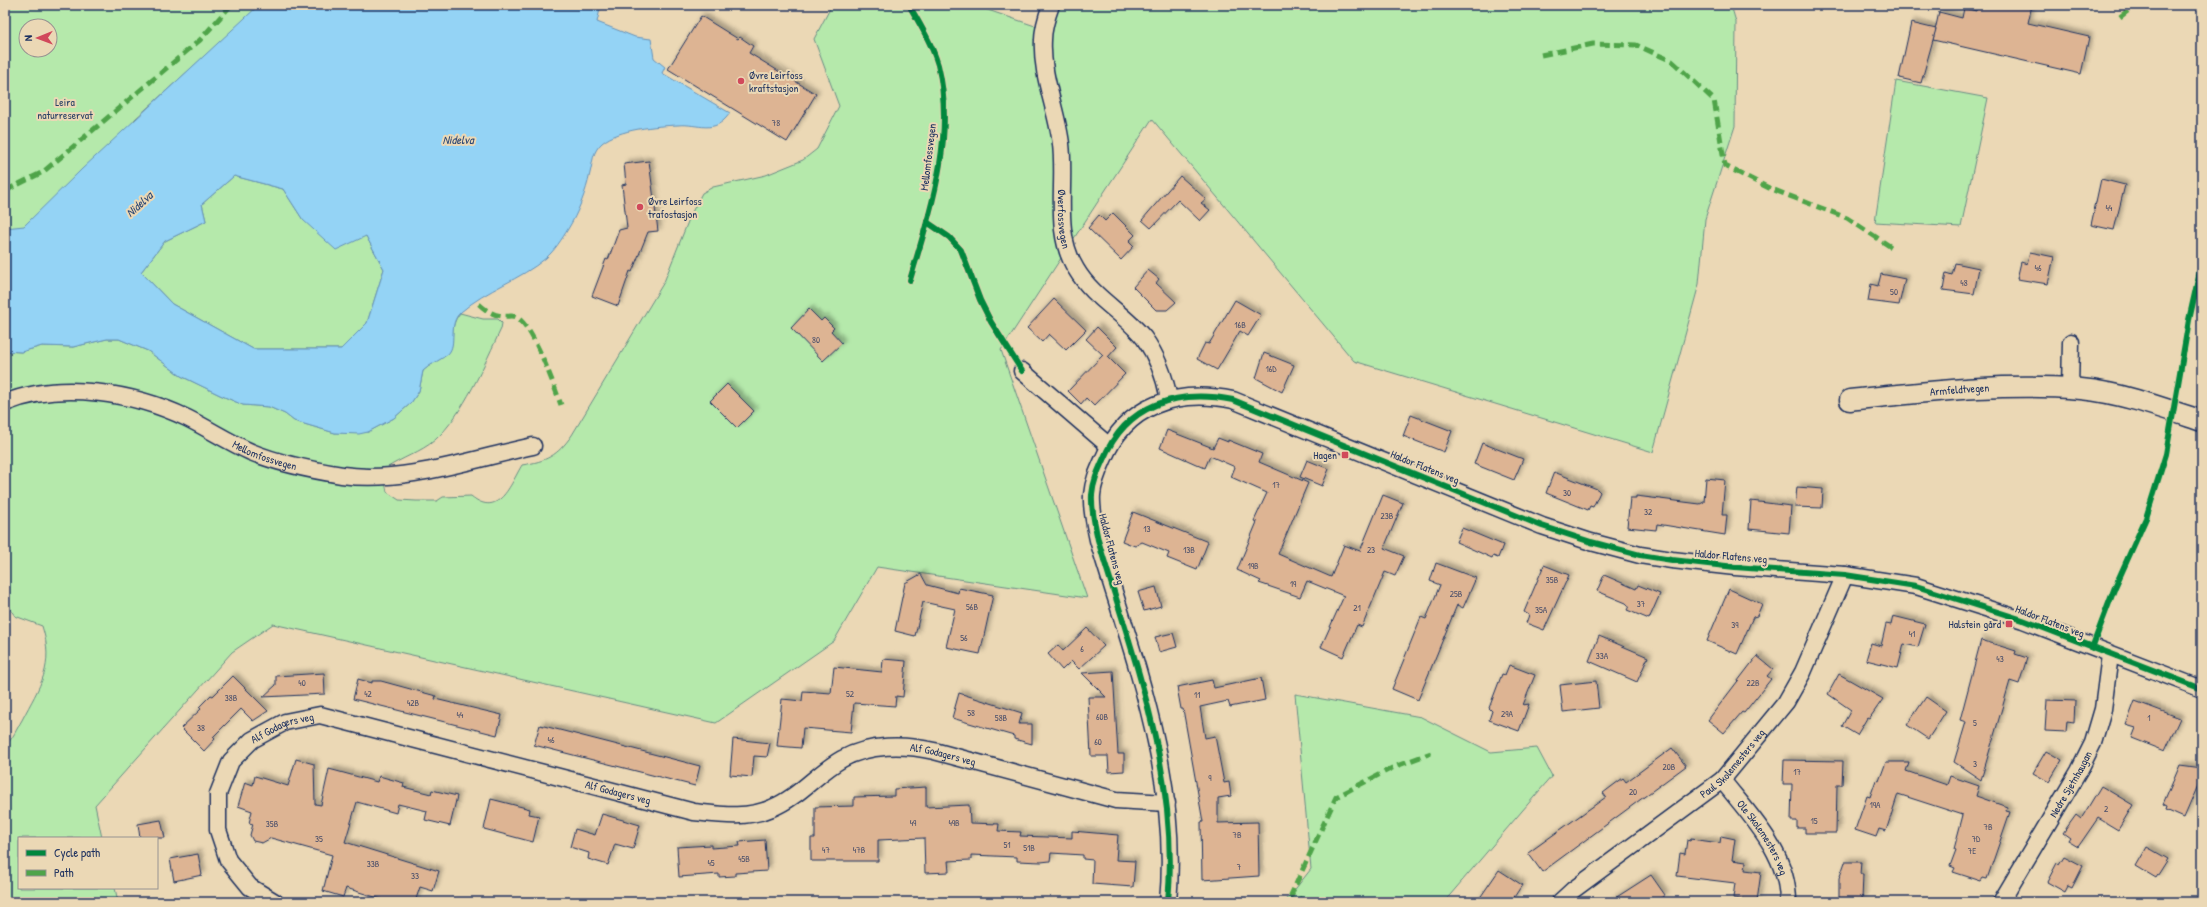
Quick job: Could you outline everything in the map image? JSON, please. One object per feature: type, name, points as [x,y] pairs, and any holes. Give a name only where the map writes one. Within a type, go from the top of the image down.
[{"type":"street","name":"Øverfossvegen","points":[[1051,5],[1045,21],[1043,40],[1044,63],[1061,144],[1062,227],[1067,249],[1075,268],[1084,282],[1144,338],[1162,372],[1169,399]]},
{"type":"street","points":[[2070,389],[2071,342]]},
{"type":"street","points":[[1022,371],[1109,446]]},
{"type":"street","name":"Armfeldtvegen","points":[[1850,400],[1981,387],[2082,389],[2128,398],[2202,421]]},
{"type":"street","name":"Mellomfossvegen","points":[[5,403],[35,395],[64,392],[90,392],[138,399],[186,418],[251,452],[277,461],[344,475],[382,476],[412,473],[532,446]]},
{"type":"street","name":"Haldor Flatens veg","points":[[1168,902],[1171,870],[1170,834],[1152,724],[1098,540],[1092,513],[1092,494],[1096,475],[1109,446],[1122,428],[1134,417],[1149,407],[1169,399],[1203,396],[1233,400],[1542,526],[1598,544],[1672,560],[1735,567],[1845,575],[1916,586],[2023,620],[2110,655],[2202,689]]},
{"type":"street","name":"Paul Skolemesters veg","points":[[1560,902],[1573,890],[1722,780],[1786,702],[1803,672],[1845,575]]},
{"type":"street","name":"Nedre Sjetnhaugan","points":[[2002,902],[2079,771],[2093,743],[2103,709],[2110,655]]},
{"type":"street","name":"Alf Godagers veg","points":[[275,902],[250,887],[228,860],[218,830],[218,794],[231,761],[252,740],[284,722],[320,715],[694,812],[736,816],[771,809],[790,800],[841,760],[861,751],[900,746],[919,748],[1116,800],[1166,803]]},
{"type":"street","name":"Ole Skolemesters veg","points":[[1722,780],[1771,844],[1781,862],[1786,877],[1788,902]]},
{"type":"green space","name":"Leira naturreservat","points":[[5,5],[261,5],[135,119],[121,141],[36,228],[5,229]]},
{"type":"green space","points":[[832,5],[973,5],[1038,27],[1051,5],[1731,5],[1736,22],[1735,126],[1705,219],[1699,284],[1653,452],[1354,361],[1152,119],[1001,350],[1087,598],[877,567],[834,641],[716,723],[273,624],[232,652],[95,805],[102,837],[18,837],[18,889],[115,889],[118,902],[5,902],[5,746],[11,740],[40,686],[44,675],[47,653],[46,640],[42,626],[15,616],[5,602],[5,351],[21,352],[42,346],[73,347],[107,339],[119,339],[148,351],[181,376],[243,405],[269,407],[285,414],[294,421],[335,433],[368,432],[394,418],[411,403],[419,391],[423,371],[449,352],[452,343],[454,324],[460,313],[483,319],[498,319],[502,323],[501,329],[472,388],[455,417],[435,440],[417,452],[385,469],[387,492],[399,500],[437,501],[443,497],[471,496],[481,502],[489,504],[496,502],[508,490],[522,465],[538,462],[556,453],[572,435],[664,282],[691,214],[702,193],[713,187],[766,175],[803,160],[817,149],[839,106],[814,39]]},
{"type":"green space","points":[[1896,81],[1988,98],[1961,227],[1875,222]]},
{"type":"green space","points":[[234,176],[283,189],[303,220],[366,236],[384,269],[367,323],[341,349],[253,349],[172,304],[141,272],[165,241],[206,221],[202,204]]},
{"type":"green space","points":[[1295,694],[1421,717],[1491,752],[1537,748],[1552,776],[1444,902],[1285,902],[1311,869]]},
{"type":"water","name":"Nidelva","points":[[259,5],[601,5],[597,22],[635,37],[651,39],[654,58],[665,67],[662,73],[730,113],[724,120],[712,126],[669,125],[649,127],[618,134],[602,143],[596,150],[593,157],[586,188],[572,223],[558,245],[536,266],[482,297],[461,312],[454,322],[451,350],[448,354],[423,371],[419,391],[411,403],[394,418],[368,432],[359,434],[335,433],[294,421],[285,414],[269,407],[243,405],[181,376],[148,351],[119,339],[107,339],[73,347],[42,346],[21,352],[5,351],[5,228],[24,226],[82,169]],"holes":[[[234,176],[283,189],[303,220],[336,250],[366,236],[384,269],[367,323],[341,349],[253,349],[172,304],[141,272],[165,241],[206,221],[202,204]]]},
{"type":"building","points":[[1977,5],[2032,5],[2028,23],[2089,37],[2081,74],[1933,40],[1939,12],[1962,18],[1964,8],[1976,11]]},
{"type":"building","name":"Øvre Leirfoss kraftstasjon","points":[[701,16],[738,39],[740,37],[753,46],[749,53],[816,94],[787,142],[668,69]]},
{"type":"building","points":[[1911,23],[1936,29],[1921,83],[1899,78]]},
{"type":"building","points":[[649,161],[658,231],[648,232],[632,272],[630,271],[618,306],[592,296],[619,230],[627,228],[622,185],[626,184],[624,164]]},
{"type":"building","points":[[1180,176],[1206,199],[1201,203],[1210,210],[1200,221],[1178,200],[1151,228],[1142,220]]},
{"type":"building","points":[[2101,179],[2125,185],[2114,230],[2091,225]]},
{"type":"building","points":[[1113,213],[1135,235],[1129,241],[1134,246],[1121,260],[1088,228],[1099,215],[1105,221]]},
{"type":"building","points":[[2030,252],[2054,257],[2048,284],[2017,279],[2021,262],[2027,264]]},
{"type":"building","points":[[1955,263],[1979,268],[1974,294],[1943,290],[1946,273],[1952,275]]},
{"type":"building","points":[[1148,270],[1159,279],[1156,283],[1176,302],[1167,310],[1156,310],[1133,287]]},
{"type":"building","points":[[1881,274],[1905,279],[1899,305],[1868,301],[1871,284],[1878,286]]},
{"type":"building","points":[[1054,299],[1086,330],[1066,350],[1049,334],[1042,342],[1027,328]]},
{"type":"building","points":[[1235,300],[1261,315],[1248,336],[1240,331],[1217,370],[1197,359],[1205,343],[1209,344]]},
{"type":"building","points":[[809,309],[821,321],[824,318],[834,328],[831,331],[842,343],[823,361],[791,328]]},
{"type":"building","points":[[1097,327],[1117,347],[1108,357],[1125,374],[1094,406],[1086,398],[1081,404],[1068,391],[1103,355],[1086,339]]},
{"type":"building","points":[[1264,353],[1294,365],[1282,392],[1256,378]]},
{"type":"building","points":[[727,384],[754,411],[737,428],[710,401]]},
{"type":"building","points":[[1411,415],[1452,431],[1444,452],[1403,436]]},
{"type":"building","points":[[1167,430],[1213,448],[1218,438],[1228,442],[1228,440],[1262,454],[1259,462],[1308,483],[1278,554],[1331,577],[1344,545],[1360,551],[1383,495],[1403,503],[1384,548],[1404,556],[1395,576],[1385,572],[1362,627],[1357,625],[1343,657],[1321,647],[1344,596],[1307,581],[1300,597],[1259,583],[1261,581],[1237,570],[1257,522],[1254,521],[1267,493],[1231,477],[1235,467],[1210,456],[1205,468],[1160,448]]},
{"type":"building","points":[[1482,443],[1523,459],[1514,480],[1474,464]]},
{"type":"building","points":[[1307,460],[1329,469],[1322,486],[1300,477]]},
{"type":"building","points":[[1554,472],[1597,489],[1600,492],[1593,507],[1590,506],[1588,510],[1546,493]]},
{"type":"building","points":[[1706,478],[1725,480],[1722,515],[1727,515],[1725,535],[1657,524],[1656,530],[1627,527],[1630,498],[1636,498],[1636,496],[1700,504],[1704,502]]},
{"type":"building","points":[[1797,487],[1823,489],[1822,508],[1795,507]]},
{"type":"building","points":[[1751,501],[1791,506],[1789,533],[1749,529]]},
{"type":"building","points":[[1133,512],[1208,542],[1197,570],[1167,558],[1169,553],[1142,542],[1135,546],[1122,541]]},
{"type":"building","points":[[1462,528],[1503,545],[1498,558],[1493,556],[1492,558],[1456,542]]},
{"type":"building","points":[[1436,563],[1476,578],[1463,608],[1457,605],[1418,700],[1392,689],[1421,617],[1426,619],[1440,585],[1430,581]]},
{"type":"building","points":[[1544,565],[1569,575],[1544,630],[1526,623],[1529,615],[1524,612]]},
{"type":"building","points":[[921,574],[927,585],[958,593],[959,588],[993,595],[980,654],[946,647],[955,609],[923,602],[915,636],[895,631],[905,583]]},
{"type":"building","points":[[1604,575],[1636,589],[1638,585],[1660,594],[1649,619],[1627,610],[1629,606],[1626,603],[1597,591]]},
{"type":"building","points":[[1156,587],[1161,606],[1144,611],[1138,592]]},
{"type":"building","points":[[1729,589],[1762,604],[1757,616],[1753,617],[1737,654],[1707,641]]},
{"type":"building","points":[[1893,616],[1925,624],[1918,647],[1904,644],[1898,668],[1866,660],[1871,643],[1881,646],[1886,624],[1891,625]]},
{"type":"building","points":[[1087,628],[1104,646],[1079,669],[1071,661],[1062,670],[1048,654],[1058,645],[1063,651]]},
{"type":"building","points":[[1173,633],[1177,647],[1159,652],[1155,637]]},
{"type":"building","points":[[1599,636],[1648,657],[1637,682],[1589,661]]},
{"type":"building","points":[[1981,640],[2016,651],[2015,654],[2027,658],[2019,684],[2010,681],[1981,780],[1954,762],[1966,722],[1960,720]]},
{"type":"building","points":[[1757,656],[1773,669],[1767,676],[1771,679],[1744,713],[1742,712],[1724,733],[1708,720]]},
{"type":"building","points":[[883,659],[906,661],[903,697],[896,696],[895,706],[854,703],[851,732],[803,728],[801,748],[777,746],[782,699],[802,701],[803,691],[831,693],[834,667],[882,672]]},
{"type":"building","points":[[1509,665],[1535,675],[1523,705],[1529,704],[1519,731],[1489,720],[1492,711],[1489,708],[1502,674],[1505,675]]},
{"type":"building","points":[[1113,671],[1118,754],[1124,754],[1124,771],[1109,772],[1108,756],[1091,756],[1088,697],[1106,697],[1082,673]]},
{"type":"building","points":[[324,673],[325,694],[263,697],[276,685],[276,676]]},
{"type":"building","points":[[1839,674],[1883,699],[1869,719],[1867,718],[1857,735],[1842,726],[1851,710],[1828,694]]},
{"type":"building","points":[[233,676],[268,711],[253,721],[241,709],[213,737],[215,739],[204,751],[181,728],[201,709],[199,707],[211,695],[213,696]]},
{"type":"building","points":[[1261,678],[1265,700],[1230,707],[1228,701],[1200,707],[1205,738],[1215,736],[1224,783],[1229,782],[1231,796],[1218,798],[1218,823],[1258,822],[1259,876],[1202,880],[1201,822],[1203,822],[1183,709],[1181,709],[1177,687],[1212,680],[1214,688]]},
{"type":"building","points":[[358,679],[372,683],[372,681],[381,681],[436,696],[435,699],[502,715],[497,735],[353,699]]},
{"type":"building","points":[[1596,681],[1599,708],[1563,712],[1560,685]]},
{"type":"building","points":[[959,693],[1022,713],[1019,724],[1032,724],[1032,744],[1014,739],[1014,736],[952,718]]},
{"type":"building","points":[[1926,697],[1946,711],[1928,739],[1907,725]]},
{"type":"building","points":[[2047,700],[2075,701],[2074,722],[2067,721],[2066,732],[2045,731]]},
{"type":"building","points":[[2135,701],[2180,718],[2165,751],[2132,738],[2136,728],[2126,725]]},
{"type":"building","points":[[540,725],[700,766],[695,786],[534,745]]},
{"type":"building","points":[[733,739],[770,743],[767,757],[754,756],[752,777],[730,775]]},
{"type":"building","points":[[1672,748],[1686,766],[1542,872],[1528,853],[1606,797],[1603,793],[1623,778],[1626,782]]},
{"type":"building","points":[[2046,751],[2062,760],[2049,782],[2033,773]]},
{"type":"building","points":[[296,759],[314,764],[315,804],[321,805],[329,769],[377,782],[379,776],[404,783],[403,787],[431,794],[432,790],[457,796],[450,826],[425,820],[427,811],[398,804],[396,813],[357,802],[345,842],[439,871],[433,891],[420,887],[415,902],[391,902],[346,888],[343,897],[323,891],[332,855],[271,838],[262,843],[253,841],[250,835],[253,824],[249,823],[252,811],[238,806],[245,782],[253,785],[255,776],[288,786]]},
{"type":"building","points":[[1784,760],[1843,761],[1842,785],[1837,785],[1836,833],[1805,833],[1805,828],[1797,828],[1797,821],[1791,821],[1792,784],[1783,784]]},
{"type":"building","points":[[1886,762],[1909,762],[1906,771],[1947,785],[1950,776],[1979,786],[1976,796],[2007,807],[2006,811],[2010,812],[1987,879],[1983,878],[1981,881],[1953,872],[1955,868],[1950,866],[1956,850],[1954,849],[1963,815],[1898,794],[1886,831],[1879,829],[1876,837],[1855,830],[1867,796],[1870,797],[1876,780],[1879,781]]},
{"type":"building","points":[[2180,765],[2202,768],[2202,783],[2199,783],[2184,818],[2166,810],[2167,807],[2163,805]]},
{"type":"building","points":[[2101,786],[2133,805],[2118,830],[2098,818],[2078,847],[2068,841],[2070,838],[2063,833],[2076,815],[2081,819]]},
{"type":"building","points":[[926,787],[926,807],[969,805],[970,823],[999,824],[998,831],[1021,832],[1020,836],[1072,838],[1072,831],[1118,835],[1116,860],[1135,861],[1133,887],[1092,884],[1093,860],[1083,859],[1083,855],[1051,853],[1050,861],[1041,862],[1017,861],[1017,857],[971,855],[971,860],[948,861],[949,872],[925,873],[924,838],[878,840],[878,861],[811,861],[811,838],[815,838],[815,807],[854,806],[854,797],[894,796],[894,789]]},
{"type":"building","points":[[491,799],[530,809],[529,814],[539,816],[533,842],[484,829]]},
{"type":"building","points":[[602,814],[640,825],[633,849],[615,844],[608,865],[588,859],[589,853],[570,847],[575,829],[595,835]]},
{"type":"building","points":[[161,820],[165,838],[140,837],[138,824]]},
{"type":"building","points":[[1721,836],[1735,839],[1732,860],[1746,862],[1745,870],[1761,872],[1757,901],[1733,898],[1735,883],[1677,876],[1680,853],[1685,854],[1687,840],[1690,841],[1691,839],[1720,843]]},
{"type":"building","points":[[765,840],[767,871],[735,873],[735,876],[719,877],[719,874],[679,877],[677,847],[711,845],[711,848],[740,846],[739,842]]},
{"type":"building","points":[[2147,847],[2168,859],[2156,878],[2136,866]]},
{"type":"building","points":[[198,854],[202,875],[174,881],[170,859]]},
{"type":"building","points":[[2064,856],[2083,866],[2072,888],[2068,886],[2065,892],[2047,882],[2057,863],[2059,864]]},
{"type":"building","points":[[1845,862],[1861,862],[1860,874],[1863,874],[1862,900],[1859,900],[1859,902],[1839,902],[1839,879]]},
{"type":"building","points":[[1499,870],[1522,885],[1511,902],[1477,902]]},
{"type":"building","points":[[1651,875],[1665,895],[1655,902],[1609,902]]},
{"type":"marked path","points":[[5,191],[43,172],[200,40],[231,5]]},
{"type":"marked path","points":[[2120,17],[2135,5]]},
{"type":"marked path","points":[[1541,55],[1593,44],[1636,45],[1672,61],[1714,100],[1725,166],[1769,188],[1847,218],[1894,249]]},
{"type":"marked path","points":[[479,304],[493,314],[514,316],[523,322],[536,343],[561,405]]},
{"type":"marked path","points":[[1308,902],[1291,895],[1336,797],[1394,767],[1431,753]]},
{"type":"cycle path","points":[[909,5],[929,42],[938,65],[943,92],[944,119],[938,174],[925,228],[910,280]]},
{"type":"cycle path","points":[[927,222],[949,237],[961,250],[980,300],[991,322],[1022,371]]},
{"type":"cycle path","points":[[2092,648],[2115,587],[2146,518],[2166,454],[2189,320],[2202,262]]},
{"type":"cycle path","points":[[1168,902],[1170,855],[1167,809],[1160,763],[1151,718],[1139,673],[1098,540],[1092,506],[1092,495],[1093,486],[1101,464],[1113,441],[1125,425],[1139,414],[1156,405],[1173,399],[1212,397],[1233,400],[1542,526],[1591,542],[1640,555],[1672,560],[1735,567],[1845,575],[1916,586],[2023,620],[2202,689]]},
{"type":"place","name":"Øvre Leirfoss kraftstasjon","points":[[741,81]]},
{"type":"place","name":"Øvre Leirfoss trafostasjon","points":[[640,207]]},
{"type":"place","name":"Hagen","points":[[1345,455]]},
{"type":"place","name":"Halstein gård","points":[[2009,624]]}]
